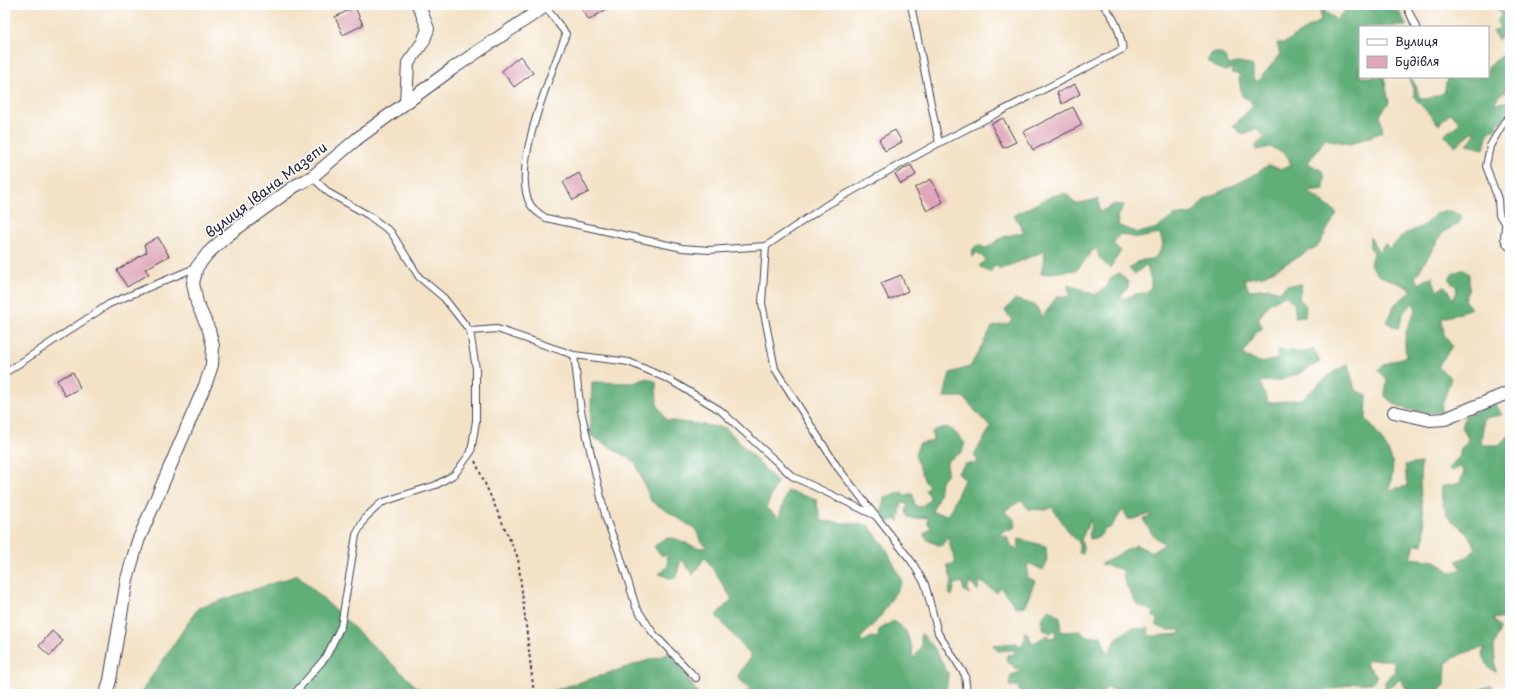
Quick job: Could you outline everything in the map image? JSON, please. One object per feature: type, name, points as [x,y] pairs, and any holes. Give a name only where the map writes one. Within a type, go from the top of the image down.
[{"type":"street","points":[[406,103],[408,62],[423,42],[428,29],[422,11],[418,5]]},
{"type":"street","name":"вулиця Івана Мазепи","points":[[106,694],[110,680],[127,578],[138,541],[206,383],[212,365],[213,346],[209,330],[197,303],[193,283],[197,267],[208,253],[228,235],[295,186],[312,176],[358,138],[452,68],[546,6]]},
{"type":"street","points":[[1509,225],[1508,238],[1510,244]]},
{"type":"street","points":[[1394,412],[1430,420],[1445,419],[1510,392]]},
{"type":"lane","points":[[911,5],[939,143]]},
{"type":"lane","points":[[546,6],[566,34],[534,120],[524,169],[527,194],[530,204],[546,218],[556,221],[682,248],[709,250],[766,246],[825,206],[939,143],[1123,49],[1120,32],[1113,16],[1102,5]]},
{"type":"lane","points":[[1406,5],[1416,26]]},
{"type":"lane","points":[[1509,225],[1500,215],[1498,199],[1486,166],[1490,146],[1504,122],[1510,116]]},
{"type":"lane","points":[[294,694],[326,657],[341,626],[356,536],[365,518],[381,503],[436,485],[455,474],[471,452],[476,421],[476,369],[470,331],[444,298],[419,277],[391,232],[368,215],[329,193],[312,176]]},
{"type":"lane","points":[[766,246],[762,303],[775,369],[838,468],[912,562],[925,584],[938,633],[965,675],[967,694]]},
{"type":"lane","points":[[5,373],[109,304],[197,267]]},
{"type":"lane","points":[[470,331],[497,329],[574,355],[629,362],[668,379],[720,410],[792,476],[876,516]]},
{"type":"lane","points":[[574,355],[582,411],[606,519],[619,552],[636,607],[653,632],[696,678]]},
{"type":"path","points":[[471,452],[518,558],[534,694]]},
{"type":"green space","points":[[1350,5],[1396,6],[1407,26],[1359,26],[1359,78],[1384,78],[1389,102],[1380,115],[1383,132],[1350,144],[1325,139],[1308,163],[1324,172],[1324,189],[1308,191],[1337,213],[1318,246],[1263,276],[1244,279],[1249,290],[1270,288],[1279,292],[1287,285],[1302,284],[1299,298],[1306,306],[1305,317],[1296,318],[1294,303],[1285,295],[1270,303],[1258,319],[1263,328],[1255,333],[1243,355],[1261,363],[1278,359],[1277,350],[1305,352],[1314,349],[1320,362],[1296,375],[1281,380],[1260,382],[1268,403],[1302,399],[1332,373],[1348,364],[1355,390],[1367,395],[1366,419],[1381,438],[1388,450],[1393,464],[1389,490],[1407,486],[1405,465],[1421,463],[1420,484],[1425,536],[1423,545],[1415,544],[1411,558],[1436,561],[1451,573],[1462,569],[1456,561],[1469,556],[1476,548],[1465,531],[1449,518],[1443,505],[1440,487],[1460,483],[1464,472],[1460,466],[1452,471],[1448,468],[1460,456],[1460,450],[1469,440],[1462,428],[1465,416],[1496,404],[1502,415],[1484,418],[1481,445],[1501,445],[1510,435],[1510,500],[1506,498],[1506,511],[1510,513],[1510,597],[1505,606],[1510,607],[1510,619],[1493,618],[1500,628],[1494,646],[1496,672],[1489,668],[1482,653],[1485,649],[1481,648],[1461,654],[1446,663],[1445,685],[1439,690],[1438,694],[1412,694],[1402,684],[1401,679],[1385,689],[1385,681],[1395,672],[1393,660],[1369,660],[1366,664],[1377,675],[1373,683],[1355,683],[1313,694],[1112,694],[1113,688],[1106,688],[1101,694],[1035,694],[1034,692],[1027,692],[1020,694],[1018,686],[1009,686],[1011,675],[1020,672],[1006,660],[1007,655],[1016,654],[1013,650],[998,651],[993,645],[1016,643],[1023,647],[1022,644],[1025,639],[1024,632],[1029,634],[1031,643],[1036,642],[1047,635],[1049,638],[1055,637],[1056,629],[1051,633],[1044,630],[1041,619],[1049,609],[1060,617],[1061,632],[1080,631],[1087,637],[1101,636],[1108,655],[1117,638],[1132,628],[1149,628],[1148,634],[1152,636],[1181,634],[1180,630],[1167,630],[1157,626],[1157,620],[1152,615],[1155,612],[1137,605],[1124,579],[1123,570],[1101,564],[1136,545],[1152,552],[1165,544],[1153,534],[1144,520],[1145,518],[1151,516],[1150,514],[1134,519],[1128,519],[1123,510],[1110,528],[1105,529],[1099,537],[1090,539],[1090,520],[1081,540],[1083,554],[1079,553],[1079,542],[1071,535],[1052,507],[1046,510],[1028,509],[1022,500],[1004,511],[1013,518],[1016,525],[1012,530],[1003,531],[1000,535],[1007,537],[1012,547],[1018,550],[1019,539],[1046,546],[1047,562],[1043,570],[1028,563],[1027,577],[1035,581],[1025,606],[1016,607],[1000,587],[996,593],[979,581],[978,591],[970,583],[967,590],[970,594],[964,591],[962,582],[955,584],[952,596],[948,593],[952,582],[947,565],[956,563],[950,546],[950,535],[941,546],[929,541],[923,535],[931,528],[927,517],[917,519],[908,517],[906,511],[908,505],[902,501],[899,521],[894,519],[887,523],[881,514],[884,497],[902,492],[906,496],[910,493],[913,495],[915,506],[920,507],[929,501],[930,496],[925,490],[929,486],[925,482],[915,455],[919,444],[933,441],[932,432],[938,429],[947,428],[954,431],[965,443],[962,452],[947,461],[947,473],[941,481],[939,495],[932,512],[948,515],[964,480],[958,472],[965,464],[974,464],[978,461],[974,455],[991,427],[963,397],[944,397],[950,373],[970,367],[992,327],[1009,323],[1012,320],[1005,311],[1015,299],[1036,306],[1042,318],[1057,296],[1070,297],[1068,284],[1095,295],[1108,286],[1110,278],[1119,273],[1128,282],[1128,288],[1120,297],[1124,299],[1135,294],[1145,293],[1151,287],[1147,266],[1135,274],[1129,269],[1140,261],[1153,259],[1163,245],[1160,234],[1138,238],[1120,234],[1113,243],[1121,251],[1110,268],[1099,258],[1097,248],[1091,252],[1077,270],[1041,274],[1045,251],[1001,269],[994,265],[990,273],[979,266],[986,260],[977,252],[973,257],[972,250],[977,245],[986,248],[1003,237],[1024,232],[1014,215],[1052,196],[1066,193],[1076,204],[1098,199],[1100,212],[1115,204],[1124,205],[1117,218],[1119,226],[1139,233],[1157,228],[1174,216],[1193,213],[1204,200],[1252,176],[1269,165],[1280,169],[1291,166],[1286,155],[1271,147],[1256,150],[1255,146],[1265,137],[1256,128],[1243,135],[1233,126],[1253,106],[1251,101],[1242,96],[1239,80],[1240,75],[1231,73],[1233,68],[1225,71],[1207,61],[1212,53],[1220,53],[1225,57],[1229,65],[1240,62],[1253,66],[1253,78],[1257,82],[1280,55],[1277,43],[1284,43],[1321,20],[1320,7],[1336,20]]},
{"type":"green space","points":[[1495,5],[1510,5],[1510,44],[1508,36],[1503,35],[1498,40],[1493,31],[1500,28],[1497,22],[1501,15]]},
{"type":"green space","points":[[1505,54],[1510,54],[1510,91],[1500,94],[1494,103],[1510,102],[1510,112],[1494,129],[1488,133],[1484,149],[1467,145],[1475,134],[1475,130],[1455,146],[1444,135],[1460,123],[1450,113],[1439,125],[1414,97],[1414,90],[1408,78],[1412,78],[1417,88],[1419,97],[1426,99],[1444,93],[1447,79],[1489,78],[1489,65]]},
{"type":"green space","points":[[1451,211],[1462,216],[1458,224],[1443,232],[1415,278],[1419,284],[1432,276],[1437,291],[1445,286],[1453,299],[1457,292],[1456,286],[1449,280],[1452,274],[1463,269],[1469,274],[1469,288],[1465,301],[1471,308],[1458,314],[1442,318],[1444,335],[1452,346],[1438,367],[1451,378],[1442,405],[1442,413],[1412,410],[1398,405],[1385,396],[1387,379],[1378,370],[1388,363],[1406,356],[1406,332],[1416,309],[1413,303],[1404,312],[1398,329],[1386,322],[1395,304],[1412,291],[1405,286],[1378,275],[1370,264],[1373,253],[1370,247],[1370,237],[1379,252],[1385,243],[1389,249],[1404,234],[1423,226],[1436,213]]},
{"type":"green space","points":[[648,378],[656,382],[657,404],[666,420],[726,428],[777,482],[766,508],[779,518],[787,491],[816,499],[821,521],[868,525],[886,548],[902,582],[880,617],[860,639],[864,642],[871,637],[878,638],[879,630],[893,621],[906,631],[912,648],[913,660],[921,647],[921,633],[933,646],[948,673],[946,694],[744,694],[750,689],[737,677],[751,656],[716,615],[732,599],[705,557],[693,575],[681,559],[676,578],[670,578],[659,574],[668,566],[667,555],[661,555],[654,547],[661,541],[668,538],[674,538],[700,548],[707,547],[699,538],[697,530],[651,501],[635,462],[590,435],[592,382],[633,383]]},
{"type":"green space","points":[[298,575],[424,694],[140,694],[198,608]]},
{"type":"green space","points":[[671,653],[698,694],[543,694]]},
{"type":"green space","points":[[1491,685],[1491,694],[1469,694]]},
{"type":"building","points":[[579,5],[613,5],[589,20]]},
{"type":"building","points":[[355,7],[363,25],[343,35],[335,17]]},
{"type":"building","points":[[520,56],[533,73],[514,87],[502,71]]},
{"type":"building","points":[[1075,84],[1080,94],[1062,104],[1057,93]]},
{"type":"building","points":[[1073,107],[1082,125],[1033,150],[1023,132]]},
{"type":"building","points":[[1003,118],[1016,142],[1003,148],[991,124]]},
{"type":"building","points":[[895,130],[902,142],[885,151],[879,139]]},
{"type":"building","points":[[911,165],[916,175],[901,184],[895,174]]},
{"type":"building","points":[[579,173],[589,192],[573,200],[563,182]]},
{"type":"building","points":[[931,179],[943,202],[927,211],[915,188]]},
{"type":"building","points":[[158,237],[169,256],[145,269],[149,274],[127,287],[117,270],[147,252],[144,245]]},
{"type":"building","points":[[901,275],[908,291],[889,300],[881,283]]},
{"type":"building","points":[[73,372],[80,388],[65,396],[57,380]]},
{"type":"building","points":[[52,631],[63,641],[50,656],[39,646]]}]
